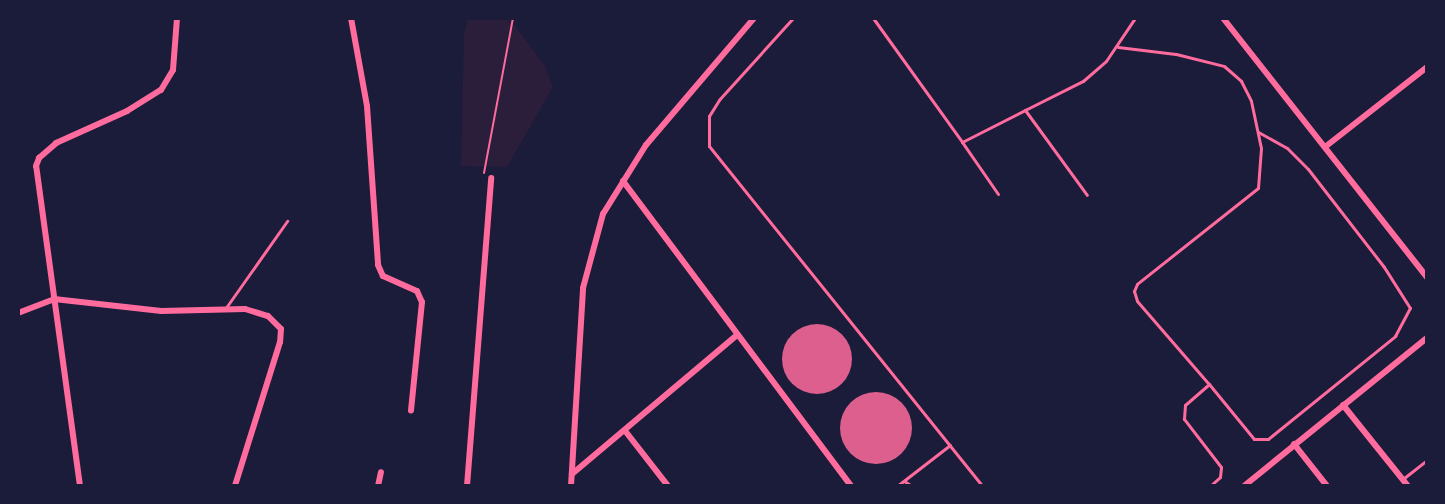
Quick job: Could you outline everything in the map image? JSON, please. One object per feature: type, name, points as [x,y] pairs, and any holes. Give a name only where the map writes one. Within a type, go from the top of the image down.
[{"type":"street","points":[[80,486],[36,181],[39,158],[56,143],[127,111],[161,90],[173,70],[177,18]]},
{"type":"street","points":[[351,18],[367,106],[378,266],[383,276],[417,291],[422,302],[411,410]]},
{"type":"street","points":[[571,486],[584,288],[603,214],[646,145],[754,18]]},
{"type":"street","points":[[1223,18],[1427,277]]},
{"type":"street","points":[[1325,147],[1427,67]]},
{"type":"street","points":[[468,486],[491,178]]},
{"type":"street","points":[[622,181],[736,336],[851,486]]},
{"type":"street","points":[[18,313],[54,299],[160,311],[257,311],[268,316],[281,329],[280,342],[235,486]]},
{"type":"street","points":[[572,474],[626,432],[736,336]]},
{"type":"street","points":[[1244,486],[1427,338]]},
{"type":"street","points":[[1343,405],[1408,486]]},
{"type":"street","points":[[626,432],[668,486]]},
{"type":"street","points":[[1294,444],[1327,486]]},
{"type":"street","points":[[378,486],[381,472]]},
{"type":"lane","points":[[793,18],[719,100],[709,116],[709,146],[982,486]]},
{"type":"lane","points":[[873,18],[998,194]]},
{"type":"lane","points":[[962,142],[1083,81],[1118,47],[1135,18]]},
{"type":"lane","points":[[1118,47],[1176,54],[1224,66],[1247,89],[1258,132],[1262,174],[1253,195],[1137,284],[1134,291],[1137,301],[1249,434],[1254,439],[1268,439],[1395,336],[1409,315],[1409,303],[1308,169],[1287,148],[1258,132]]},
{"type":"lane","points":[[1025,110],[1087,195]]},
{"type":"lane","points":[[224,310],[287,221]]},
{"type":"lane","points":[[1209,384],[1185,405],[1182,414],[1221,467],[1220,477],[1210,486]]},
{"type":"lane","points":[[897,486],[950,445]]},
{"type":"lane","points":[[1403,480],[1427,460]]},
{"type":"lane","points":[[904,481],[912,486]]},
{"type":"path","points":[[482,170],[513,18]]},
{"type":"shaded area","points":[[468,18],[505,18],[516,27],[545,66],[553,87],[507,167],[461,166],[464,35]]},
{"type":"building","points":[[824,324],[837,330],[846,339],[850,345],[852,359],[850,373],[842,384],[831,392],[810,394],[792,384],[784,373],[782,352],[792,334],[803,326]]},
{"type":"building","points":[[876,392],[896,398],[906,408],[912,428],[906,448],[896,458],[876,464],[856,458],[846,448],[840,428],[846,408],[856,398]]}]
